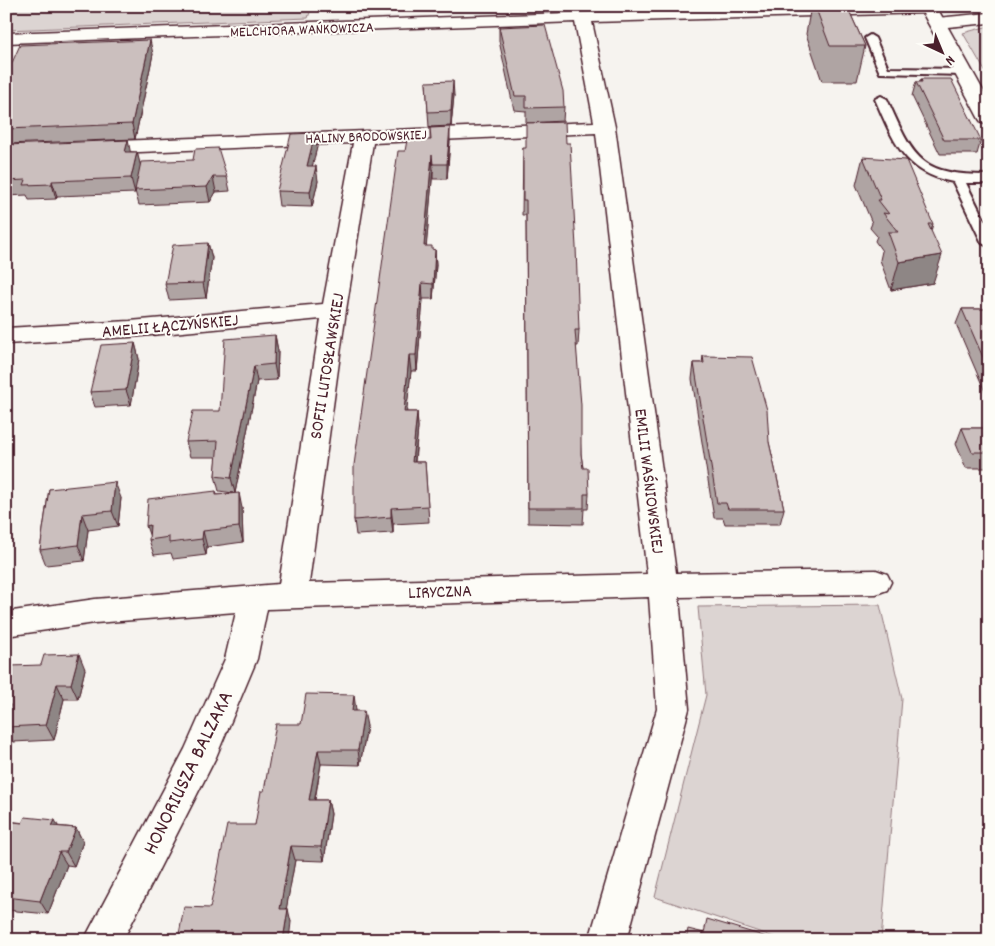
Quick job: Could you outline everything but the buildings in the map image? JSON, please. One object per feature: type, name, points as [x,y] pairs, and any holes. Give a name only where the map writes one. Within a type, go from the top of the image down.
[{"type":"street","name":"MELCHIORA WAŃKOWICZA","points":[[6,38],[583,18],[725,11],[931,12],[989,18]]},
{"type":"street","points":[[931,12],[989,119]]},
{"type":"street","name":"EMILII WAŚNIOWSKIEJ","points":[[583,18],[605,127],[663,585],[673,709],[608,940]]},
{"type":"street","name":"HALINY BRODOWSKIEJ","points":[[76,149],[605,127]]},
{"type":"street","name":"SOFII LUTOSŁAWSKIEJ","points":[[292,595],[334,310],[364,136]]},
{"type":"street","name":"AMELII ŁĄCZYŃSKIEJ","points":[[6,336],[130,329],[334,310]]},
{"type":"street","name":"LIRYCZNA","points":[[6,624],[94,611],[292,595],[663,585],[876,582]]},
{"type":"street","name":"HONORIUSZA BALZAKA","points":[[103,940],[199,757],[241,659],[254,598]]},
{"type":"lane","points":[[870,38],[884,71],[963,72]]},
{"type":"lane","points":[[881,99],[907,153],[918,164],[937,174],[958,179],[989,179]]},
{"type":"lane","points":[[958,179],[989,243]]},
{"type":"shaded area","points":[[6,6],[312,6],[308,18],[6,30]]},
{"type":"shaded area","points":[[989,26],[989,78],[963,33]]},
{"type":"shaded area","points":[[880,605],[902,699],[881,940],[783,940],[655,897],[706,695],[698,607]]}]
